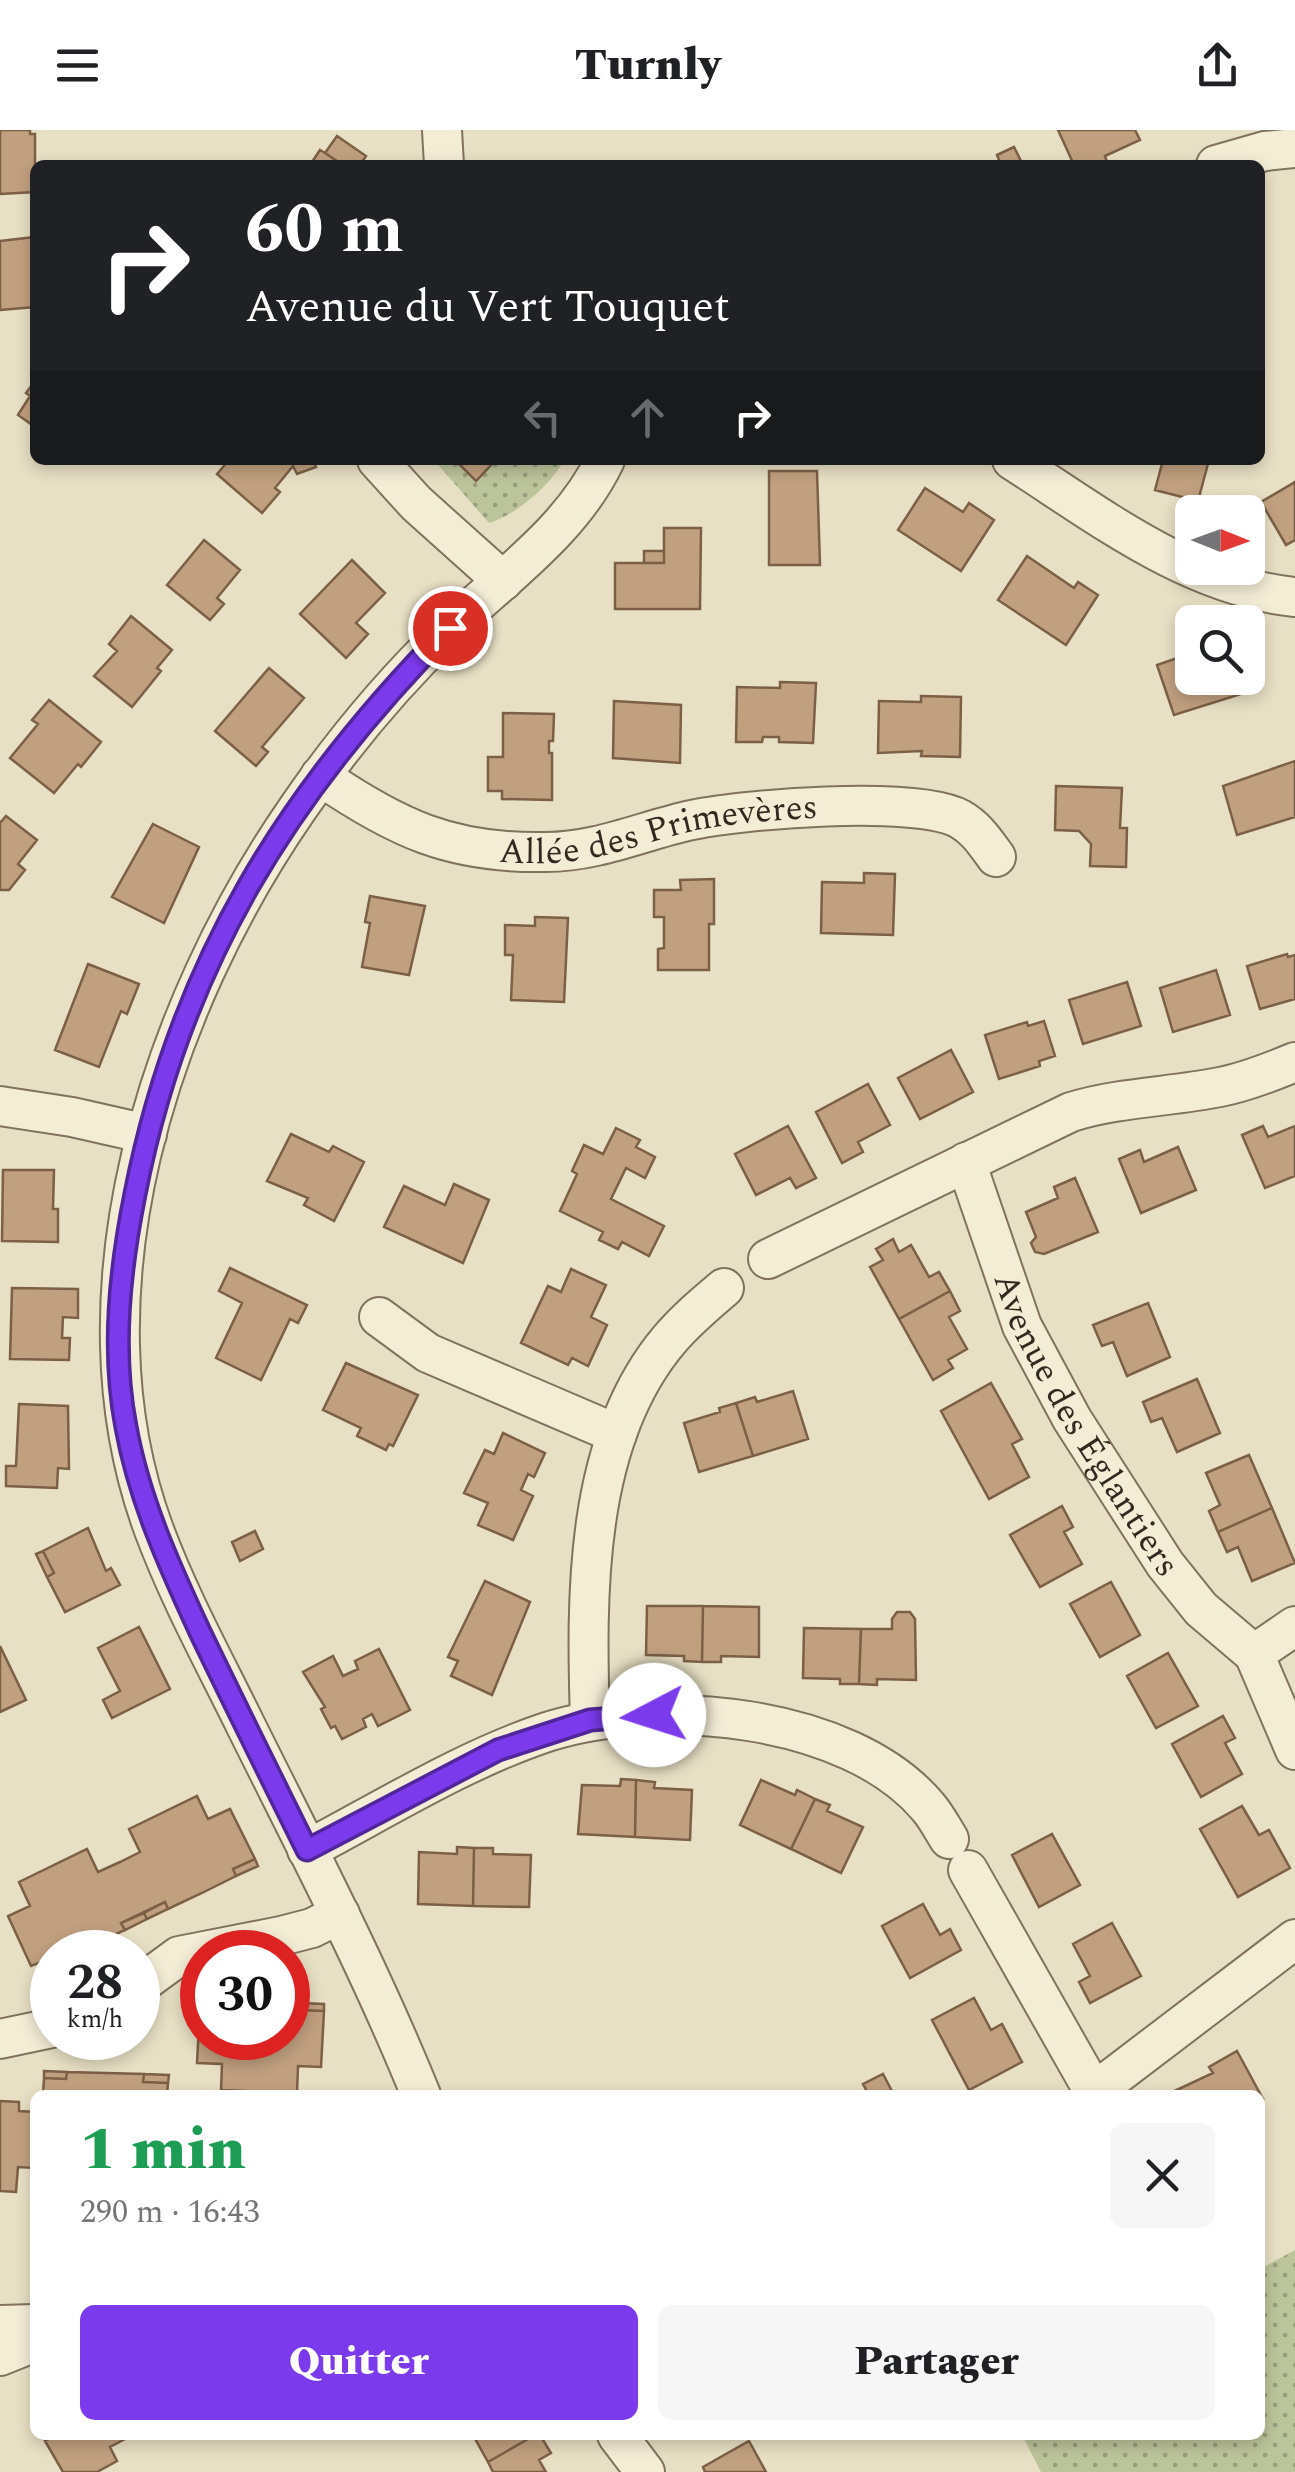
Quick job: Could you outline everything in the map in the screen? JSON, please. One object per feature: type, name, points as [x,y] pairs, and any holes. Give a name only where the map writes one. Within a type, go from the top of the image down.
[{"type":"street","points":[[442,130],[444,160]]},
{"type":"street","points":[[1232,160],[1265,150],[1295,148]]},
{"type":"street","points":[[382,465],[416,503],[503,581]]},
{"type":"street","points":[[419,2090],[340,1914],[154,1530],[126,1427],[120,1386],[120,1290],[147,1134],[165,1068],[214,948],[260,861],[320,776],[407,671],[559,527],[602,465]]},
{"type":"street","points":[[1020,465],[1127,533],[1187,565],[1244,589],[1295,597]]},
{"type":"street","name":"Allée des Primevères","points":[[320,776],[422,835],[498,850],[576,851],[684,822],[756,810],[876,808],[928,810],[957,817],[978,831],[996,857]]},
{"type":"street","points":[[768,1259],[1071,1112],[1107,1101],[1220,1087],[1295,1062]]},
{"type":"street","points":[[0,1106],[72,1116],[147,1134]]},
{"type":"street","name":"Avenue des Églantiers","points":[[966,1162],[1022,1326],[1072,1418],[1165,1564],[1201,1609],[1254,1654],[1295,1750]]},
{"type":"street","points":[[590,1720],[591,1564],[597,1518],[617,1434],[666,1343],[691,1315],[724,1288]]},
{"type":"street","points":[[379,1317],[428,1354],[617,1434]]},
{"type":"street","points":[[1254,1654],[1295,1626]]},
{"type":"street","points":[[307,1850],[498,1750],[590,1720],[710,1716],[755,1720],[804,1733],[866,1760],[903,1784],[928,1807],[1090,2090]]},
{"type":"street","points":[[160,1970],[179,1956],[312,1928],[340,1914]]},
{"type":"street","points":[[1097,2090],[1295,1939]]},
{"type":"street","points":[[0,2039],[30,2033]]},
{"type":"street","points":[[0,2325],[30,2324]]},
{"type":"street","points":[[0,2356],[30,2344]]},
{"type":"street","points":[[620,2440],[644,2472]]},
{"type":"green space","points":[[438,465],[561,465],[532,498],[489,523]]},
{"type":"green space","points":[[1295,2250],[1295,2472],[1041,2472],[1025,2440],[1265,2440],[1265,2266]]},
{"type":"building","points":[[0,130],[30,130],[30,134],[35,134],[35,160],[30,160],[30,192],[0,194]]},
{"type":"building","points":[[1058,130],[1135,130],[1140,140],[1105,156],[1106,160],[1072,160]]},
{"type":"building","points":[[337,136],[366,156],[363,160],[336,160],[325,153]]},
{"type":"building","points":[[1014,147],[1020,160],[999,160],[997,155]]},
{"type":"building","points":[[320,150],[336,160],[313,160]]},
{"type":"building","points":[[30,238],[30,307],[0,310],[0,241]]},
{"type":"building","points":[[30,396],[30,423],[18,415]]},
{"type":"building","points":[[225,465],[315,465],[316,467],[297,474],[293,466],[275,488],[280,492],[262,513],[217,474]]},
{"type":"building","points":[[460,465],[491,465],[476,481]]},
{"type":"building","points":[[1162,465],[1208,465],[1200,495],[1155,490]]},
{"type":"building","points":[[769,471],[817,471],[820,565],[769,565]]},
{"type":"building","points":[[1295,482],[1295,540],[1286,545],[1265,509],[1265,500]]},
{"type":"building","points":[[925,488],[963,512],[969,503],[994,520],[961,571],[898,530]]},
{"type":"building","points":[[664,528],[701,528],[700,609],[615,609],[615,563],[664,563]]},
{"type":"building","points":[[204,540],[240,570],[217,598],[224,604],[210,620],[167,585]]},
{"type":"building","points":[[644,551],[664,551],[664,563],[644,563]]},
{"type":"building","points":[[1027,556],[1074,588],[1078,582],[1098,595],[1066,645],[998,600]]},
{"type":"building","points":[[352,560],[385,593],[356,623],[368,634],[346,658],[300,614]]},
{"type":"building","points":[[131,616],[172,650],[157,668],[161,671],[132,707],[94,676],[117,651],[109,644]]},
{"type":"building","points":[[1175,659],[1175,695],[1238,695],[1174,715],[1157,665]]},
{"type":"building","points":[[269,668],[304,698],[262,747],[268,752],[256,766],[215,731]]},
{"type":"building","points":[[780,682],[816,683],[813,743],[779,742],[779,737],[763,737],[762,742],[736,742],[737,687],[780,688]]},
{"type":"building","points":[[921,696],[961,697],[960,757],[921,756],[922,751],[878,753],[879,701],[921,702]]},
{"type":"building","points":[[49,700],[101,742],[54,793],[10,758],[38,724],[32,720]]},
{"type":"building","points":[[614,701],[681,705],[680,763],[613,758]]},
{"type":"building","points":[[503,713],[554,714],[553,741],[549,741],[552,800],[502,799],[502,791],[488,791],[488,757],[503,757]]},
{"type":"building","points":[[1295,761],[1295,817],[1237,835],[1223,786]]},
{"type":"building","points":[[1056,786],[1122,788],[1120,828],[1127,828],[1126,867],[1090,866],[1091,844],[1079,831],[1055,830]]},
{"type":"building","points":[[6,816],[37,840],[18,864],[25,870],[9,890],[0,890],[0,823]]},
{"type":"building","points":[[153,824],[199,847],[164,923],[112,897]]},
{"type":"building","points":[[864,873],[895,874],[893,935],[821,933],[822,882],[864,883]]},
{"type":"building","points":[[714,879],[709,970],[658,970],[658,949],[664,948],[664,917],[654,917],[654,890],[681,890],[680,880]]},
{"type":"building","points":[[370,896],[425,906],[409,975],[362,967],[370,923],[365,922]]},
{"type":"building","points":[[535,917],[568,918],[564,1002],[511,1000],[513,955],[505,955],[505,925],[535,926]]},
{"type":"building","points":[[1295,955],[1295,999],[1260,1009],[1247,966]]},
{"type":"building","points":[[88,964],[139,984],[127,1014],[121,1011],[99,1067],[55,1050]]},
{"type":"building","points":[[1216,970],[1230,1015],[1173,1032],[1160,988]]},
{"type":"building","points":[[1127,982],[1141,1026],[1083,1044],[1069,1000]]},
{"type":"building","points":[[1044,1021],[1055,1056],[1039,1061],[1040,1066],[999,1079],[985,1035]]},
{"type":"building","points":[[951,1050],[973,1092],[920,1119],[898,1078]]},
{"type":"building","points":[[868,1084],[890,1125],[858,1142],[863,1152],[842,1163],[816,1112]]},
{"type":"building","points":[[788,1126],[816,1178],[796,1188],[790,1178],[756,1195],[735,1154]]},
{"type":"building","points":[[1263,1126],[1268,1137],[1295,1126],[1295,1176],[1265,1188],[1242,1135]]},
{"type":"building","points":[[616,1128],[640,1140],[636,1147],[655,1157],[645,1178],[626,1168],[611,1199],[664,1226],[649,1256],[622,1242],[618,1249],[599,1240],[603,1232],[560,1211],[577,1174],[572,1171],[584,1145],[603,1154]]},
{"type":"building","points":[[291,1134],[329,1152],[333,1146],[364,1162],[334,1221],[304,1205],[308,1198],[267,1181]]},
{"type":"building","points":[[1178,1147],[1196,1190],[1141,1213],[1119,1159],[1140,1150],[1144,1162]]},
{"type":"building","points":[[3,1170],[54,1170],[53,1209],[58,1209],[58,1242],[2,1241]]},
{"type":"building","points":[[1075,1178],[1098,1232],[1044,1254],[1035,1252],[1031,1243],[1036,1237],[1026,1212],[1058,1198],[1054,1187]]},
{"type":"building","points":[[454,1184],[489,1200],[463,1263],[384,1227],[404,1186],[445,1205]]},
{"type":"building","points":[[893,1239],[899,1252],[911,1245],[929,1277],[939,1272],[950,1291],[899,1319],[870,1267],[883,1260],[876,1249]]},
{"type":"building","points":[[230,1268],[307,1305],[298,1323],[290,1319],[261,1380],[216,1358],[242,1303],[219,1291]]},
{"type":"building","points":[[571,1269],[606,1285],[591,1317],[607,1325],[588,1366],[572,1358],[568,1365],[521,1343],[548,1286],[561,1292]]},
{"type":"building","points":[[12,1288],[78,1289],[78,1318],[63,1317],[62,1338],[70,1338],[69,1360],[10,1359]]},
{"type":"building","points":[[950,1291],[960,1311],[949,1317],[967,1349],[948,1360],[953,1368],[933,1380],[899,1319]]},
{"type":"building","points":[[1148,1303],[1170,1357],[1127,1376],[1113,1342],[1102,1346],[1093,1325]]},
{"type":"building","points":[[346,1363],[418,1395],[393,1446],[389,1444],[386,1450],[357,1436],[361,1428],[323,1410]]},
{"type":"building","points":[[1197,1379],[1220,1433],[1177,1452],[1162,1418],[1151,1422],[1143,1402]]},
{"type":"building","points":[[991,1383],[1022,1439],[1012,1444],[1029,1477],[989,1499],[941,1411]]},
{"type":"building","points":[[793,1391],[808,1439],[753,1456],[736,1403],[755,1397],[757,1402]]},
{"type":"building","points":[[736,1403],[753,1456],[699,1472],[684,1423]]},
{"type":"building","points":[[19,1404],[68,1406],[69,1469],[58,1468],[57,1488],[6,1486],[6,1466],[16,1466]]},
{"type":"building","points":[[503,1433],[545,1453],[534,1477],[528,1474],[521,1490],[533,1496],[513,1540],[478,1525],[488,1503],[464,1493],[485,1450],[494,1454]]},
{"type":"building","points":[[1249,1455],[1272,1508],[1218,1532],[1209,1511],[1220,1505],[1206,1473]]},
{"type":"building","points":[[1062,1506],[1073,1527],[1064,1532],[1082,1564],[1040,1587],[1010,1535]]},
{"type":"building","points":[[1272,1508],[1295,1563],[1252,1581],[1238,1547],[1227,1552],[1218,1532]]},
{"type":"building","points":[[88,1528],[106,1571],[111,1568],[120,1585],[65,1612],[47,1577],[54,1573],[43,1551]]},
{"type":"building","points":[[255,1531],[263,1549],[240,1561],[232,1542]]},
{"type":"building","points":[[43,1551],[54,1573],[47,1577],[36,1554]]},
{"type":"building","points":[[485,1581],[530,1602],[492,1695],[451,1676],[458,1661],[448,1657]]},
{"type":"building","points":[[1111,1582],[1140,1635],[1100,1657],[1070,1604]]},
{"type":"building","points":[[647,1606],[703,1606],[702,1662],[684,1661],[684,1656],[646,1655]]},
{"type":"building","points":[[703,1606],[759,1607],[759,1657],[721,1656],[721,1662],[702,1662]]},
{"type":"building","points":[[897,1612],[910,1612],[915,1619],[916,1680],[877,1679],[877,1685],[859,1684],[861,1629],[892,1629]]},
{"type":"building","points":[[139,1627],[170,1689],[112,1718],[103,1700],[120,1691],[98,1648]]},
{"type":"building","points":[[804,1628],[861,1629],[859,1684],[803,1678]]},
{"type":"building","points":[[0,1646],[26,1700],[0,1712]]},
{"type":"building","points":[[379,1649],[410,1710],[378,1726],[372,1714],[363,1719],[366,1727],[342,1739],[335,1726],[331,1728],[321,1709],[325,1707],[303,1672],[333,1656],[343,1676],[358,1669],[355,1661]]},
{"type":"building","points":[[1168,1653],[1198,1706],[1156,1728],[1127,1676]]},
{"type":"building","points":[[1223,1716],[1235,1738],[1225,1743],[1242,1774],[1201,1797],[1172,1744]]},
{"type":"building","points":[[621,1779],[636,1780],[635,1837],[578,1834],[582,1785],[620,1786]]},
{"type":"building","points":[[636,1780],[655,1782],[654,1788],[692,1790],[690,1840],[635,1837]]},
{"type":"building","points":[[761,1780],[815,1799],[791,1849],[740,1825]]},
{"type":"building","points":[[197,1796],[208,1819],[230,1809],[255,1859],[233,1869],[236,1876],[202,1893],[168,1909],[165,1902],[121,1923],[125,1930],[30,1930],[30,1964],[8,1916],[30,1906],[19,1882],[87,1849],[98,1872],[120,1862],[140,1852],[129,1829]]},
{"type":"building","points":[[815,1799],[830,1805],[827,1811],[863,1827],[841,1873],[791,1849]]},
{"type":"building","points":[[1242,1806],[1259,1835],[1269,1830],[1290,1868],[1238,1897],[1200,1829]]},
{"type":"building","points":[[1052,1834],[1080,1885],[1039,1907],[1012,1855]]},
{"type":"building","points":[[457,1847],[474,1848],[473,1906],[418,1904],[419,1852],[457,1854]]},
{"type":"building","points":[[474,1848],[493,1848],[493,1854],[531,1855],[529,1907],[473,1906]]},
{"type":"building","points":[[255,1859],[258,1866],[236,1876],[233,1869]]},
{"type":"building","points":[[165,1902],[168,1909],[147,1919],[144,1913]]},
{"type":"building","points":[[923,1904],[940,1935],[950,1929],[961,1950],[910,1978],[882,1926]]},
{"type":"building","points":[[144,1913],[147,1919],[125,1930],[121,1923]]},
{"type":"building","points":[[1112,1923],[1141,1976],[1090,2003],[1079,1982],[1090,1976],[1073,1944]]},
{"type":"building","points":[[974,1998],[991,2030],[1002,2024],[1022,2062],[969,2090],[932,2020]]},
{"type":"building","points":[[310,2003],[324,2004],[324,2011],[310,2010]]},
{"type":"building","points":[[310,2010],[324,2011],[321,2067],[298,2066],[297,2090],[221,2090],[222,2064],[197,2063],[310,2060]]},
{"type":"building","points":[[1237,2051],[1258,2090],[1177,2090],[1213,2073],[1209,2067]]},
{"type":"building","points":[[44,2071],[67,2072],[66,2079],[44,2078]]},
{"type":"building","points":[[67,2072],[144,2074],[143,2082],[168,2083],[167,2090],[43,2090],[44,2078],[66,2079]]},
{"type":"building","points":[[144,2074],[169,2075],[168,2083],[143,2082]]},
{"type":"building","points":[[883,2074],[891,2090],[866,2090],[863,2084]]},
{"type":"building","points":[[0,2101],[19,2102],[19,2111],[30,2112],[30,2168],[18,2167],[16,2192],[0,2191]]},
{"type":"building","points":[[123,2440],[110,2447],[117,2461],[97,2472],[63,2472],[45,2441]]},
{"type":"building","points":[[476,2440],[526,2440],[488,2462]]},
{"type":"building","points":[[526,2440],[543,2440],[551,2453],[539,2460],[546,2472],[493,2472],[488,2462]]},
{"type":"building","points":[[749,2441],[766,2472],[705,2472],[703,2467]]},
{"type":"route","points":[[450,628],[366,717],[260,861],[191,1000],[165,1068],[130,1219],[120,1290],[120,1386],[126,1427],[154,1530],[307,1850],[498,1750],[590,1720],[654,1715]]}]
